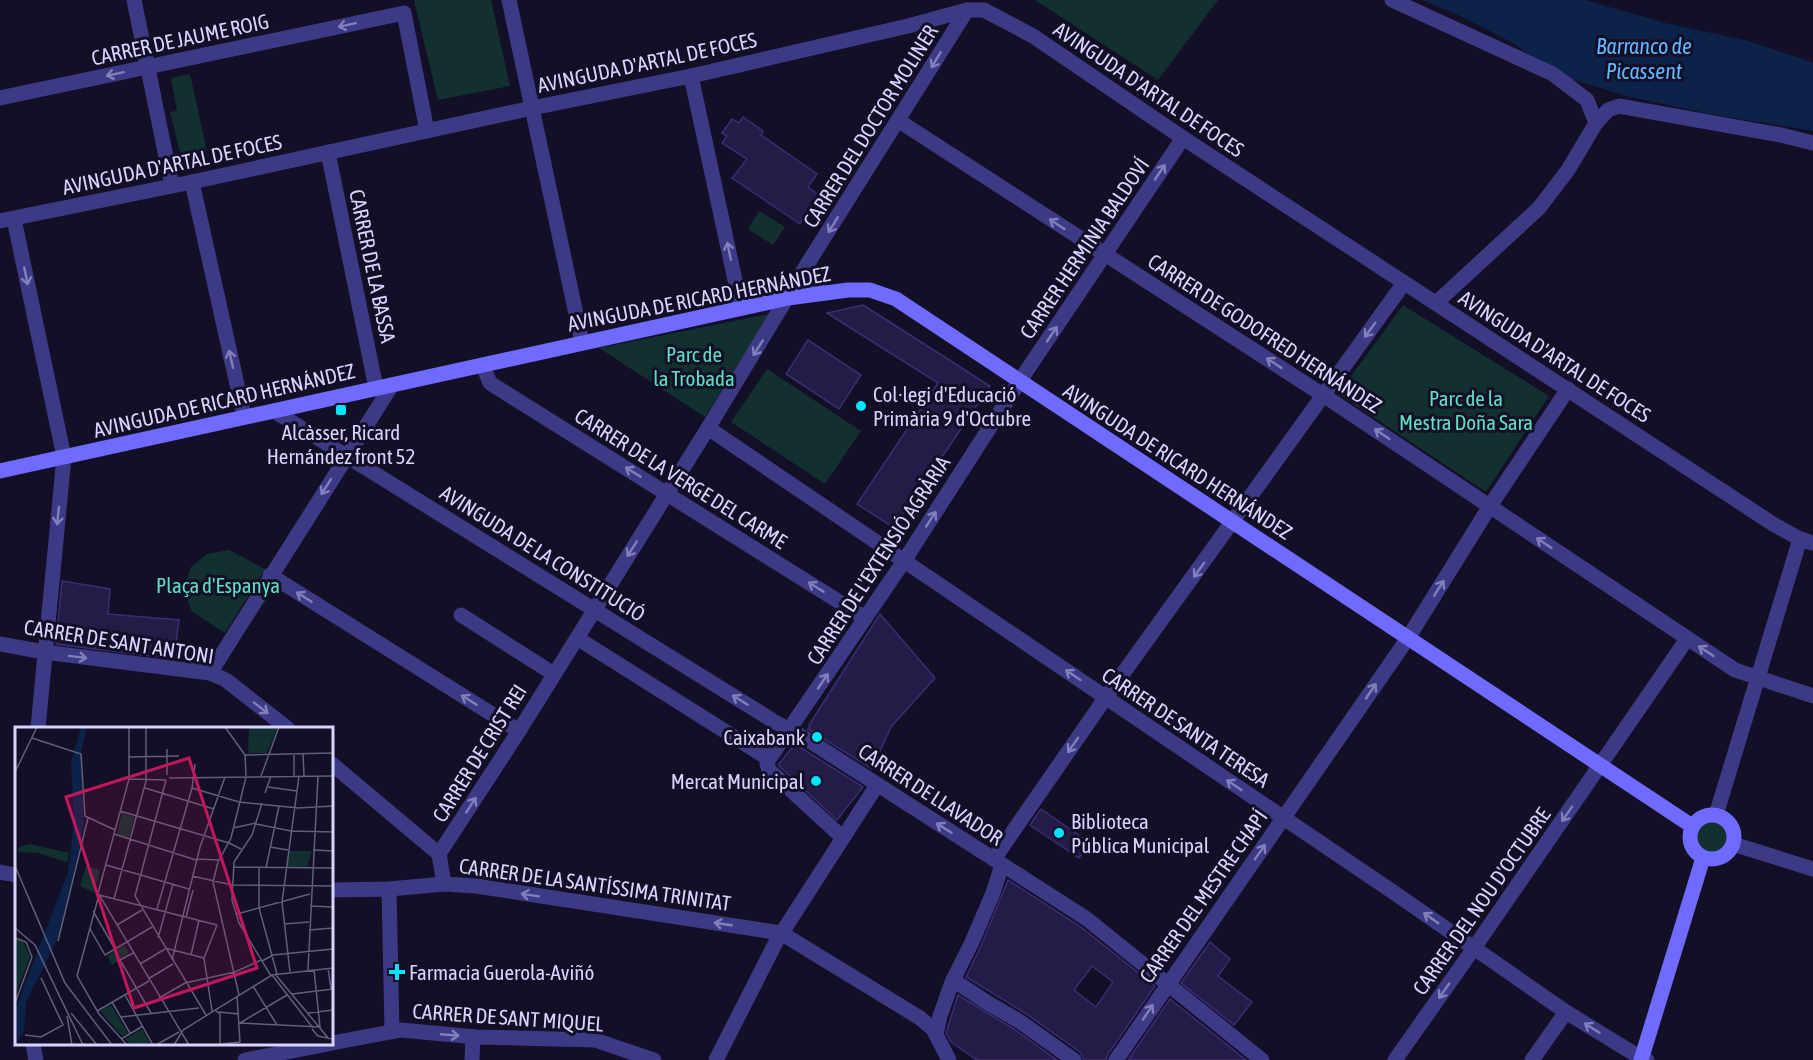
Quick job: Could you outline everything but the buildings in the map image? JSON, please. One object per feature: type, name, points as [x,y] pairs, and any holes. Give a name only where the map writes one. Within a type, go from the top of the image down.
[{"type":"street","points":[[134,0],[172,186]]},
{"type":"street","points":[[509,0],[582,342]]},
{"type":"street","points":[[1392,0],[1553,74],[1587,100],[1596,123]]},
{"type":"street","name":"AVINGUDA D'ARTAL DE FOCES","points":[[7,220],[691,76],[908,26],[964,5],[984,10],[1033,36],[1183,138],[1773,524],[1807,541]]},
{"type":"street","name":"CARRER DEL DOCTOR MOLINER","points":[[788,298],[899,121],[964,5]]},
{"type":"street","name":"CARRER DE JAUME ROIG","points":[[0,98],[404,13],[427,131]]},
{"type":"street","points":[[691,76],[741,308]]},
{"type":"street","points":[[1436,303],[1539,208],[1568,170],[1596,123],[1608,110],[1619,106],[1781,135],[1813,143]]},
{"type":"street","name":"CARRER DE GODOFRED HERNÁNDEZ","points":[[899,121],[1323,395],[1735,670],[1813,696]]},
{"type":"street","name":"CARRER HERMINIA BALDOVÍ","points":[[1019,382],[1183,138]]},
{"type":"street","name":"CARRER DE LA BASSA","points":[[328,152],[384,386]]},
{"type":"street","points":[[192,182],[244,416]]},
{"type":"street","points":[[7,220],[64,458],[38,727]]},
{"type":"street","points":[[808,263],[814,282],[824,293]]},
{"type":"street","points":[[936,1034],[953,980],[989,903],[998,862],[1106,697],[1404,283]]},
{"type":"street","name":"AVINGUDA DE RICARD HERNÁNDEZ","points":[[0,471],[788,298],[848,290],[870,290],[896,300],[1692,826]]},
{"type":"street","name":"CARRER DE CRIST REI","points":[[439,854],[519,731],[788,298]]},
{"type":"street","name":"CARRER DE LA VERGE DEL CARME","points":[[483,366],[490,383],[866,618]]},
{"type":"street","name":"CARRER DE L'EXTENSIÓ AGRÀRIA","points":[[790,729],[904,561],[1019,382]]},
{"type":"street","points":[[210,673],[346,455],[384,386]]},
{"type":"street","name":"CARRER DEL MESTRE CHAPÍ","points":[[1116,1060],[1408,638],[1490,506],[1568,389]]},
{"type":"street","name":"AVINGUDA DE LA CONSTITUCIÓ","points":[[274,411],[790,729]]},
{"type":"street","name":"CARRER DE SANTA TERESA","points":[[708,428],[1566,1012],[1643,1059]]},
{"type":"street","points":[[1716,815],[1758,679],[1807,541]]},
{"type":"street","points":[[270,575],[519,731]]},
{"type":"street","name":"CARRER DE CRIST REI","points":[[461,615],[554,674]]},
{"type":"street","points":[[577,638],[769,759]]},
{"type":"street","name":"CARRER DEL NOU D'OCTUBRE","points":[[1395,1060],[1687,639]]},
{"type":"street","name":"CARRER DE SANT ANTONI","points":[[0,644],[44,652],[210,673],[226,680],[285,727]]},
{"type":"street","points":[[790,729],[769,759],[767,764],[769,770],[842,837]]},
{"type":"street","name":"CARRER DE LLAVADOR","points":[[790,729],[1087,920],[1262,1060]]},
{"type":"street","points":[[333,765],[439,854],[444,884]]},
{"type":"street","points":[[716,1060],[781,933],[877,785]]},
{"type":"street","points":[[1709,814],[1716,815],[1727,820],[1731,825],[1734,838],[1730,851],[1724,856],[1710,860],[1697,855],[1689,838],[1692,826],[1702,817],[1709,814]]},
{"type":"street","points":[[1733,844],[1813,869]]},
{"type":"street","points":[[1643,1059],[1703,858]]},
{"type":"street","points":[[0,872],[15,875]]},
{"type":"street","name":"CARRER DE LA SANTÍSSIMA TRINITAT","points":[[333,890],[388,889],[444,884],[476,886],[781,933]]},
{"type":"street","points":[[388,889],[392,1031]]},
{"type":"street","points":[[781,933],[920,1018],[933,1029],[949,1060]]},
{"type":"street","points":[[953,980],[1019,1021],[1074,1060]]},
{"type":"street","points":[[1532,1060],[1566,1012]]},
{"type":"street","name":"CARRER DE SANT MIQUEL","points":[[333,1042],[392,1031],[473,1037],[595,1040],[654,1060]]},
{"type":"street","points":[[472,1060],[473,1037]]},
{"type":"street","points":[[33,1045],[36,1060]]},
{"type":"street","name":"CARRER DE SANT MIQUEL","points":[[245,1060],[320,1045]]},
{"type":"green space","points":[[414,0],[491,0],[510,86],[438,100]]},
{"type":"green space","points":[[1035,0],[1218,0],[1158,80]]},
{"type":"green space","points":[[190,74],[207,151],[181,156],[170,112],[177,111],[171,78]]},
{"type":"green space","points":[[759,211],[785,227],[773,245],[748,229]]},
{"type":"green space","name":"Parc de la Mestra Doña Sara","points":[[1403,305],[1549,396],[1486,492],[1338,394]]},
{"type":"green space","name":"Parc de la Trobada","points":[[769,314],[705,417],[599,348]]},
{"type":"green space","points":[[767,369],[861,431],[825,484],[731,422]]},
{"type":"green space","name":"Plaça d'Espanya","points":[[229,550],[265,569],[225,633],[191,611],[184,588],[191,567],[207,554]]},
{"type":"green space","points":[[1712,821],[1723,826],[1728,837],[1723,848],[1712,853],[1701,848],[1696,837],[1701,826]]},
{"type":"water","name":"Barranco de Picassent","points":[[1422,0],[1585,0],[1669,24],[1745,40],[1806,60],[1813,63],[1813,131],[1715,115],[1630,97],[1553,74],[1513,43]]},
{"type":"place","name":"Col·legi d'Educació Primària 9 d'Octubre","points":[[861,406]]},
{"type":"place","name":"Alcàsser, Ricard Hernández front 52","points":[[341,410]]},
{"type":"place","name":"Caixabank","points":[[817,737]]},
{"type":"place","name":"Mercat Municipal","points":[[816,781]]},
{"type":"place","name":"Biblioteca Pública Municipal","points":[[1059,833]]},
{"type":"place","name":"Farmacia Guerola-Aviñó","points":[[397,972]]}]
